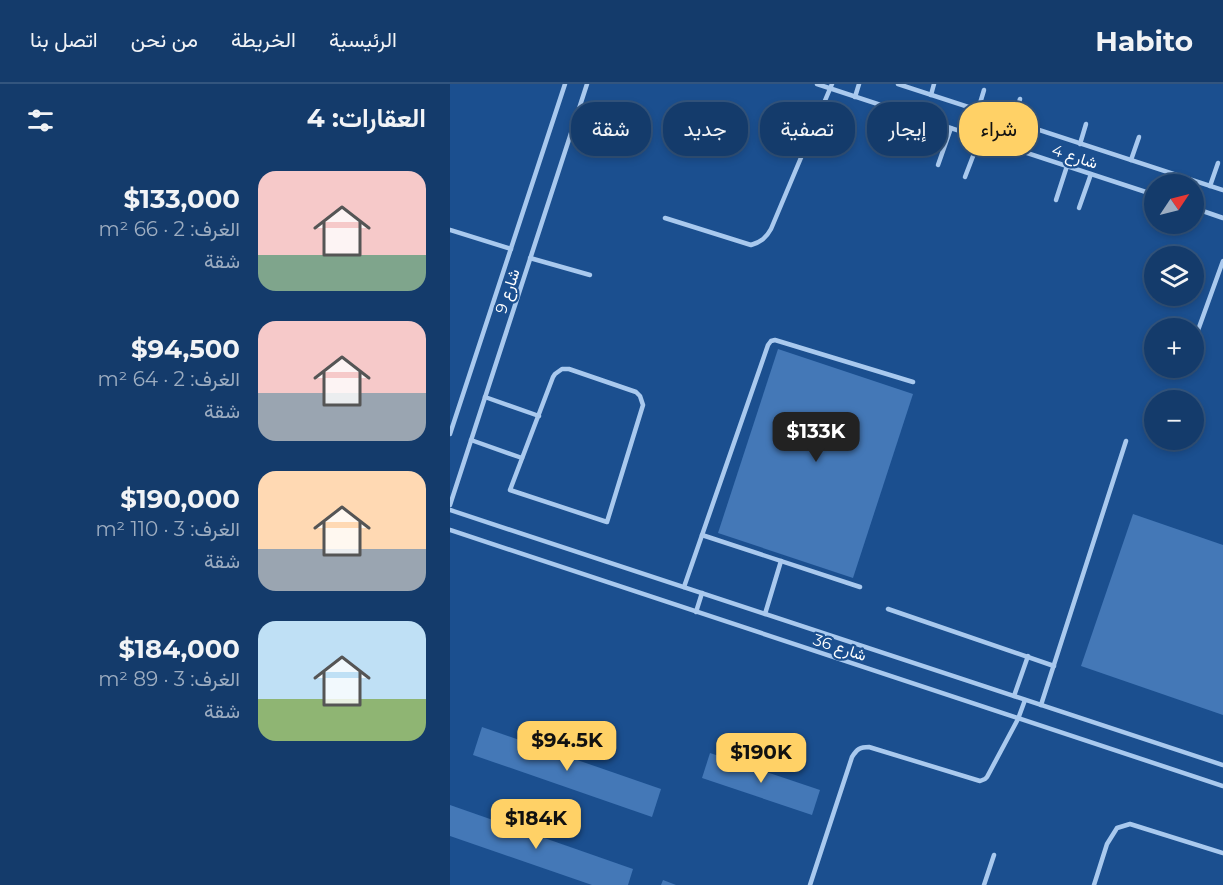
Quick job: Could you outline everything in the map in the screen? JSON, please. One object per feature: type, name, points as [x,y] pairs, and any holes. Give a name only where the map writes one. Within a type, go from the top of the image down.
[{"type":"lane","name":"شارع 9","points":[[451,431],[565,84]]},
{"type":"lane","name":"شارع 9","points":[[450,505],[587,84]]},
{"type":"lane","name":"شارع 4","points":[[817,84],[832,86],[855,97],[959,131]]},
{"type":"lane","points":[[855,97],[859,84]]},
{"type":"lane","name":"شارع 4","points":[[898,84],[959,104]]},
{"type":"lane","points":[[930,95],[934,84]]},
{"type":"lane","points":[[665,218],[751,245],[766,238],[832,86]]},
{"type":"lane","points":[[980,102],[984,90]]},
{"type":"lane","points":[[1080,144],[1086,124]]},
{"type":"lane","points":[[938,165],[951,128]]},
{"type":"lane","name":"شارع 4","points":[[1038,130],[1223,190]]},
{"type":"lane","points":[[1131,160],[1139,137]]},
{"type":"lane","points":[[965,177],[973,156]]},
{"type":"lane","name":"شارع 4","points":[[1036,156],[1144,191]]},
{"type":"lane","points":[[1210,186],[1218,163]]},
{"type":"lane","points":[[1056,200],[1067,166]]},
{"type":"lane","points":[[1079,208],[1091,174]]},
{"type":"lane","points":[[1204,211],[1223,218]]},
{"type":"lane","points":[[450,230],[511,249]]},
{"type":"lane","points":[[530,258],[590,275]]},
{"type":"lane","points":[[1202,318],[1223,261]]},
{"type":"lane","points":[[684,587],[771,341],[775,340],[912,382]]},
{"type":"lane","points":[[562,369],[569,369],[636,392],[640,396],[644,405],[607,522],[510,490],[522,458],[555,374],[562,369]]},
{"type":"lane","points":[[485,397],[538,416]]},
{"type":"lane","points":[[471,440],[522,458]]},
{"type":"lane","points":[[1041,705],[1126,441]]},
{"type":"lane","name":"شارع 36","points":[[450,510],[1223,765]]},
{"type":"lane","name":"شارع 36","points":[[450,530],[1223,786]]},
{"type":"lane","points":[[702,535],[860,587]]},
{"type":"lane","points":[[765,614],[781,561]]},
{"type":"lane","points":[[696,612],[702,593]]},
{"type":"lane","points":[[888,609],[1054,666]]},
{"type":"lane","points":[[1014,696],[1028,656]]},
{"type":"lane","points":[[810,885],[856,750],[869,747],[980,781],[987,777],[1025,700]]},
{"type":"lane","points":[[1094,885],[1107,844],[1117,828],[1130,824],[1223,853]]},
{"type":"lane","points":[[984,885],[994,855]]},
{"type":"building","points":[[778,349],[913,394],[853,578],[718,533]]},
{"type":"building","points":[[1133,514],[1223,545],[1223,715],[1081,666]]},
{"type":"building","points":[[482,727],[661,789],[652,817],[473,755]]},
{"type":"building","points":[[710,753],[820,790],[812,815],[702,778]]},
{"type":"building","points":[[450,805],[633,869],[628,885],[592,885],[450,836]]},
{"type":"building","points":[[663,880],[676,885],[661,885]]}]
